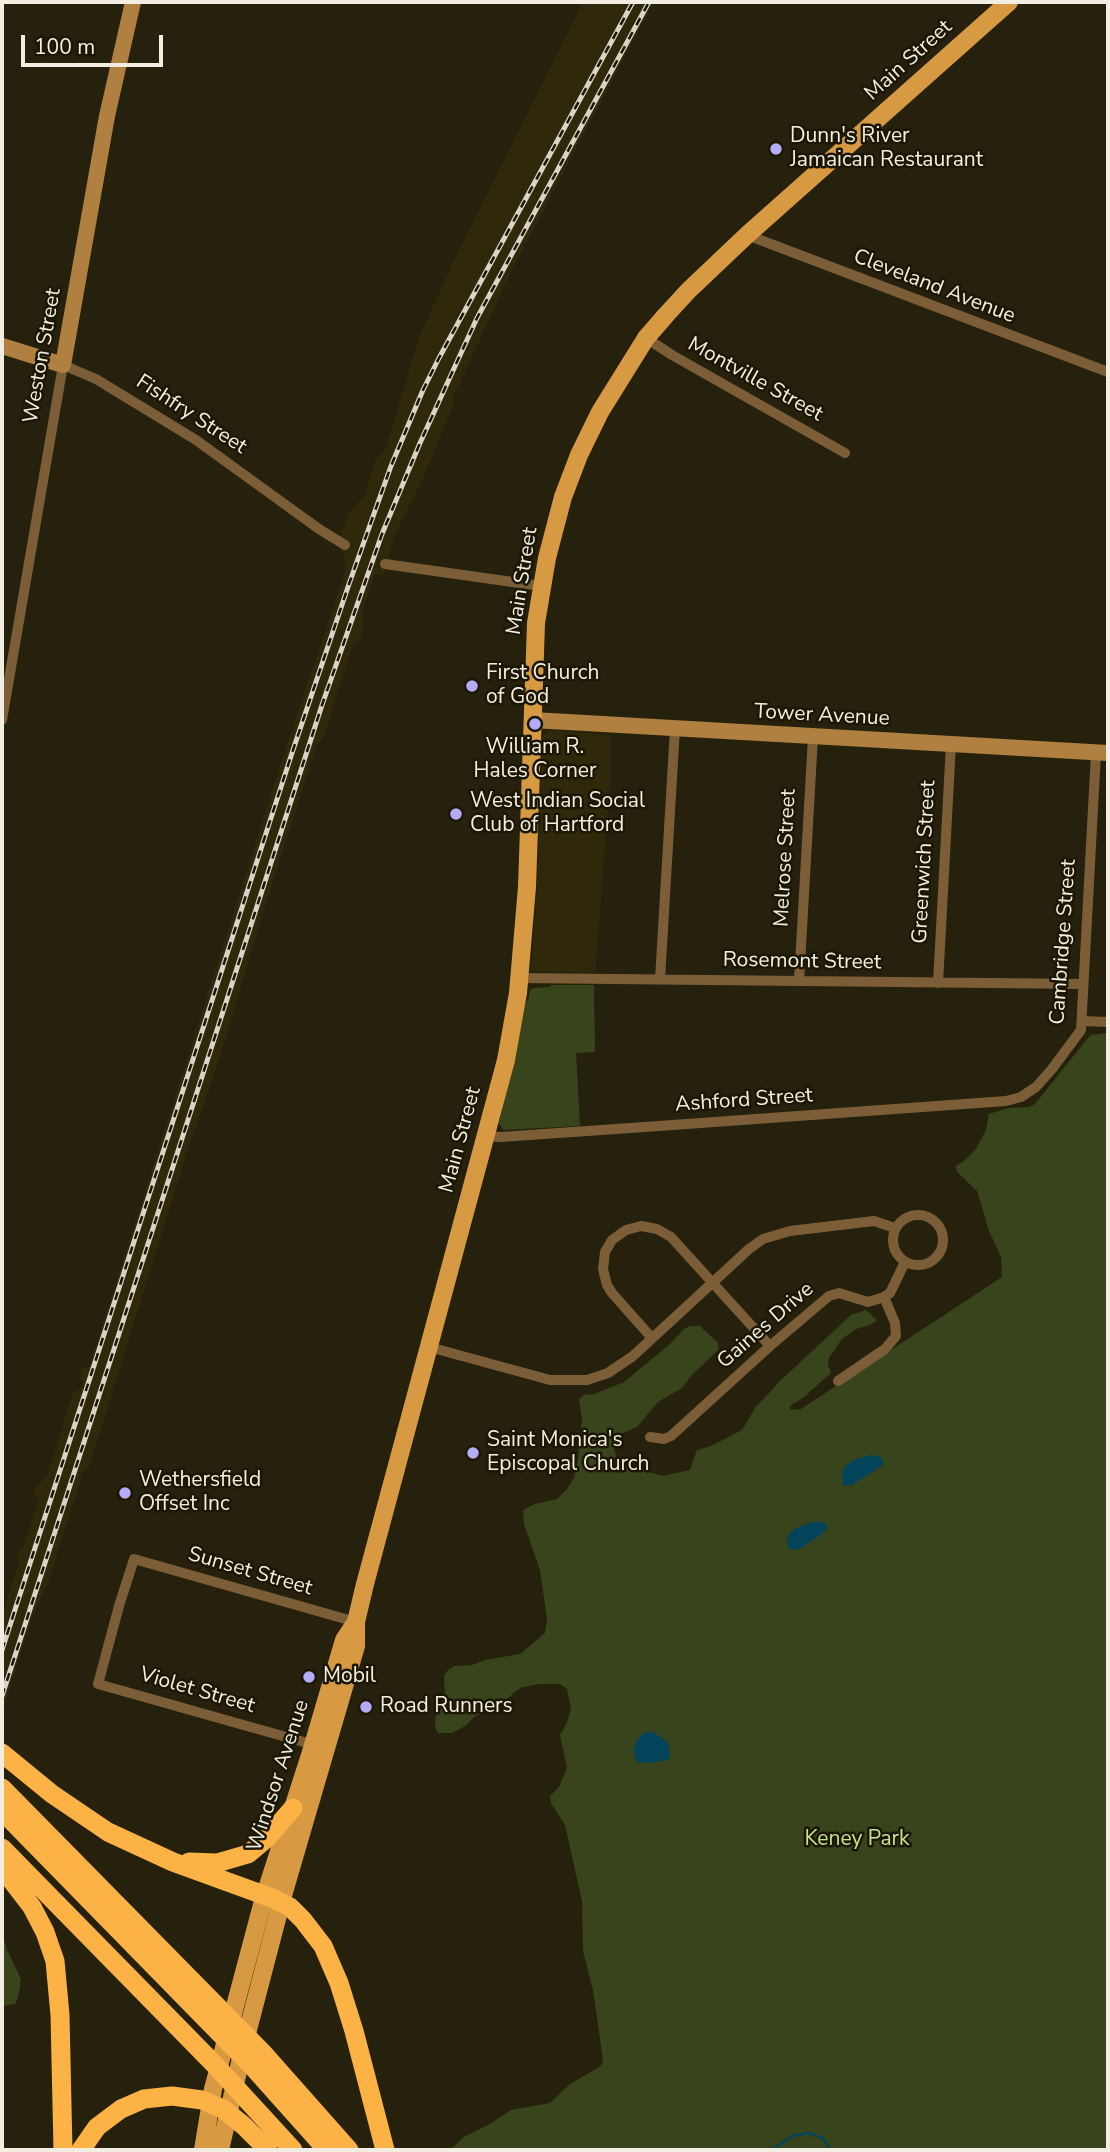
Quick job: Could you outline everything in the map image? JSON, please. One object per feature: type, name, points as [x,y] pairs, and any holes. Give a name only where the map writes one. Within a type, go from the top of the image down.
[{"type":"highway","points":[[5,1756],[81,1814],[119,1838],[158,1856],[273,1899],[296,1913],[311,1929],[331,1962],[354,2031],[385,2150]]},
{"type":"highway","points":[[2,1787],[208,2028],[251,2103],[293,2150]]},
{"type":"highway","points":[[2,1811],[208,2028]]},
{"type":"highway","points":[[158,1856],[203,1864],[234,1859],[248,1854],[300,1811]]},
{"type":"highway","points":[[2,1824],[208,2028],[259,2070],[327,2150]]},
{"type":"highway","points":[[2,1848],[349,2150]]},
{"type":"highway","points":[[2,1868],[25,1896],[38,1919],[56,1968],[61,2015],[63,2150]]},
{"type":"highway","points":[[259,2070],[315,2150]]},
{"type":"highway","points":[[81,2150],[101,2123],[127,2106],[155,2097],[190,2097],[223,2109],[268,2150]]},
{"type":"main road","name":"Weston Street","points":[[63,365],[109,105],[133,2]]},
{"type":"main road","name":"Main Street","points":[[356,1622],[506,1060],[520,978],[527,887],[535,647],[541,586],[552,533],[579,455],[614,388],[646,338],[688,291],[747,235],[1009,2]]},
{"type":"main road","name":"Fishfry Street","points":[[2,346],[63,365]]},
{"type":"main road","name":"Tower Avenue","points":[[533,720],[1102,753]]},
{"type":"main road","name":"Windsor Avenue","points":[[203,2150],[215,2082],[329,1717],[356,1646],[356,1622]]},
{"type":"main road","name":"Windsor Avenue","points":[[220,2150],[273,1899]]},
{"type":"street","name":"Cleveland Avenue","points":[[747,235],[1108,372]]},
{"type":"street","name":"Montville Street","points":[[646,338],[845,453]]},
{"type":"street","name":"Fishfry Street","points":[[63,365],[96,379],[196,440],[345,545]]},
{"type":"street","name":"Weston Street","points":[[2,720],[63,365]]},
{"type":"street","points":[[385,564],[541,586]]},
{"type":"street","points":[[660,979],[675,728]]},
{"type":"street","name":"Melrose Street","points":[[799,981],[813,737]]},
{"type":"street","name":"Greenwich Street","points":[[938,983],[951,744]]},
{"type":"street","name":"Cambridge Street","points":[[1006,1101],[1021,1097],[1036,1087],[1078,1035],[1082,1021],[1102,753]]},
{"type":"street","name":"Rosemont Street","points":[[520,978],[1083,984]]},
{"type":"street","points":[[1082,1021],[1108,1022]]},
{"type":"street","name":"Ashford Street","points":[[485,1136],[1006,1101]]},
{"type":"street","points":[[909,1216],[926,1216],[940,1227],[943,1235],[943,1244],[935,1259],[918,1266],[905,1262],[893,1249],[895,1228],[909,1216]]},
{"type":"street","points":[[429,1347],[546,1379],[587,1380],[608,1373],[633,1356],[749,1249],[764,1239],[777,1234],[874,1221],[895,1228]]},
{"type":"street","points":[[652,1337],[612,1293],[603,1269],[603,1260],[612,1240],[633,1227],[650,1227],[671,1237],[770,1346]]},
{"type":"street","points":[[838,1381],[885,1349],[896,1336],[895,1323],[884,1297],[890,1293],[905,1262]]},
{"type":"street","name":"Gaines Drive","points":[[650,1437],[664,1439],[671,1436],[770,1346],[830,1296],[839,1293],[868,1302],[884,1297]]},
{"type":"street","name":"Sunset Street","points":[[98,1684],[134,1559],[356,1622]]},
{"type":"street","name":"Violet Street","points":[[98,1684],[320,1746]]},
{"type":"shaded area","points":[[583,2],[654,2],[512,270],[452,400],[455,402],[420,485],[394,537],[383,575],[375,574],[362,612],[364,624],[360,640],[352,647],[324,736],[317,745],[89,1468],[84,1470],[48,1583],[32,1617],[2,1714],[2,1615],[19,1561],[17,1556],[23,1548],[39,1498],[32,1492],[47,1476],[73,1392],[82,1388],[80,1378],[83,1366],[89,1368],[287,744],[345,572],[345,558],[339,549],[348,514],[365,495],[375,460],[385,451],[419,337],[451,266]]},
{"type":"shaded area","points":[[551,730],[611,736],[610,785],[595,973],[531,969],[537,894],[542,738]]},
{"type":"green space","points":[[551,985],[594,985],[595,1052],[576,1053],[580,1126],[503,1130],[499,1123],[526,1001],[533,988]]},
{"type":"green space","name":"Keney Park","points":[[1108,1033],[1108,2150],[450,2150],[464,2137],[511,2110],[550,2103],[570,2084],[601,2066],[603,2060],[593,1990],[583,1951],[582,1901],[565,1825],[551,1803],[550,1796],[559,1787],[567,1768],[560,1735],[571,1709],[567,1689],[560,1684],[523,1687],[495,1710],[475,1716],[452,1733],[438,1733],[435,1727],[436,1714],[445,1695],[444,1676],[448,1670],[454,1666],[472,1665],[520,1654],[545,1633],[547,1619],[540,1570],[524,1524],[523,1510],[557,1499],[574,1478],[582,1421],[579,1399],[624,1382],[684,1329],[700,1326],[718,1343],[719,1349],[682,1388],[658,1402],[637,1427],[616,1436],[614,1449],[618,1462],[662,1476],[690,1470],[697,1450],[742,1430],[755,1408],[782,1379],[851,1315],[866,1310],[877,1320],[856,1329],[842,1339],[829,1358],[831,1373],[790,1406],[790,1410],[801,1409],[1002,1277],[1001,1257],[989,1231],[977,1191],[957,1172],[956,1166],[976,1149],[986,1130],[989,1114],[1035,1104],[1091,1035]]},
{"type":"green space","points":[[2,1931],[7,1950],[21,1979],[15,2004],[3,2006]]},
{"type":"water","points":[[873,1455],[882,1458],[883,1465],[852,1485],[843,1486],[842,1473],[845,1467],[853,1460]]},
{"type":"water","points":[[811,1522],[824,1522],[828,1527],[803,1547],[795,1550],[788,1548],[787,1538],[793,1530]]},
{"type":"water","points":[[653,1732],[667,1741],[670,1753],[668,1760],[637,1762],[633,1750],[637,1740],[643,1733]]},
{"type":"waterway","points":[[771,2150],[793,2136],[808,2133],[823,2138],[830,2150]]},
{"type":"railway","points":[[2,1650],[292,753],[391,466],[439,358],[633,2]]},
{"type":"railway","points":[[2,1696],[322,705],[382,534],[477,318],[649,2]]},
{"type":"place","name":"Dunn's River Jamaican Restaurant","points":[[776,149]]},
{"type":"place","name":"First Church of God","points":[[472,686]]},
{"type":"place","name":"William R. Hales Corner","points":[[535,724]]},
{"type":"place","name":"West Indian Social Club of Hartford","points":[[456,814]]},
{"type":"place","name":"Saint Monica's Episcopal Church","points":[[473,1453]]},
{"type":"place","name":"Wethersfield Offset Inc","points":[[125,1493]]},
{"type":"place","name":"Mobil","points":[[309,1677]]},
{"type":"place","name":"Road Runners","points":[[366,1707]]}]
